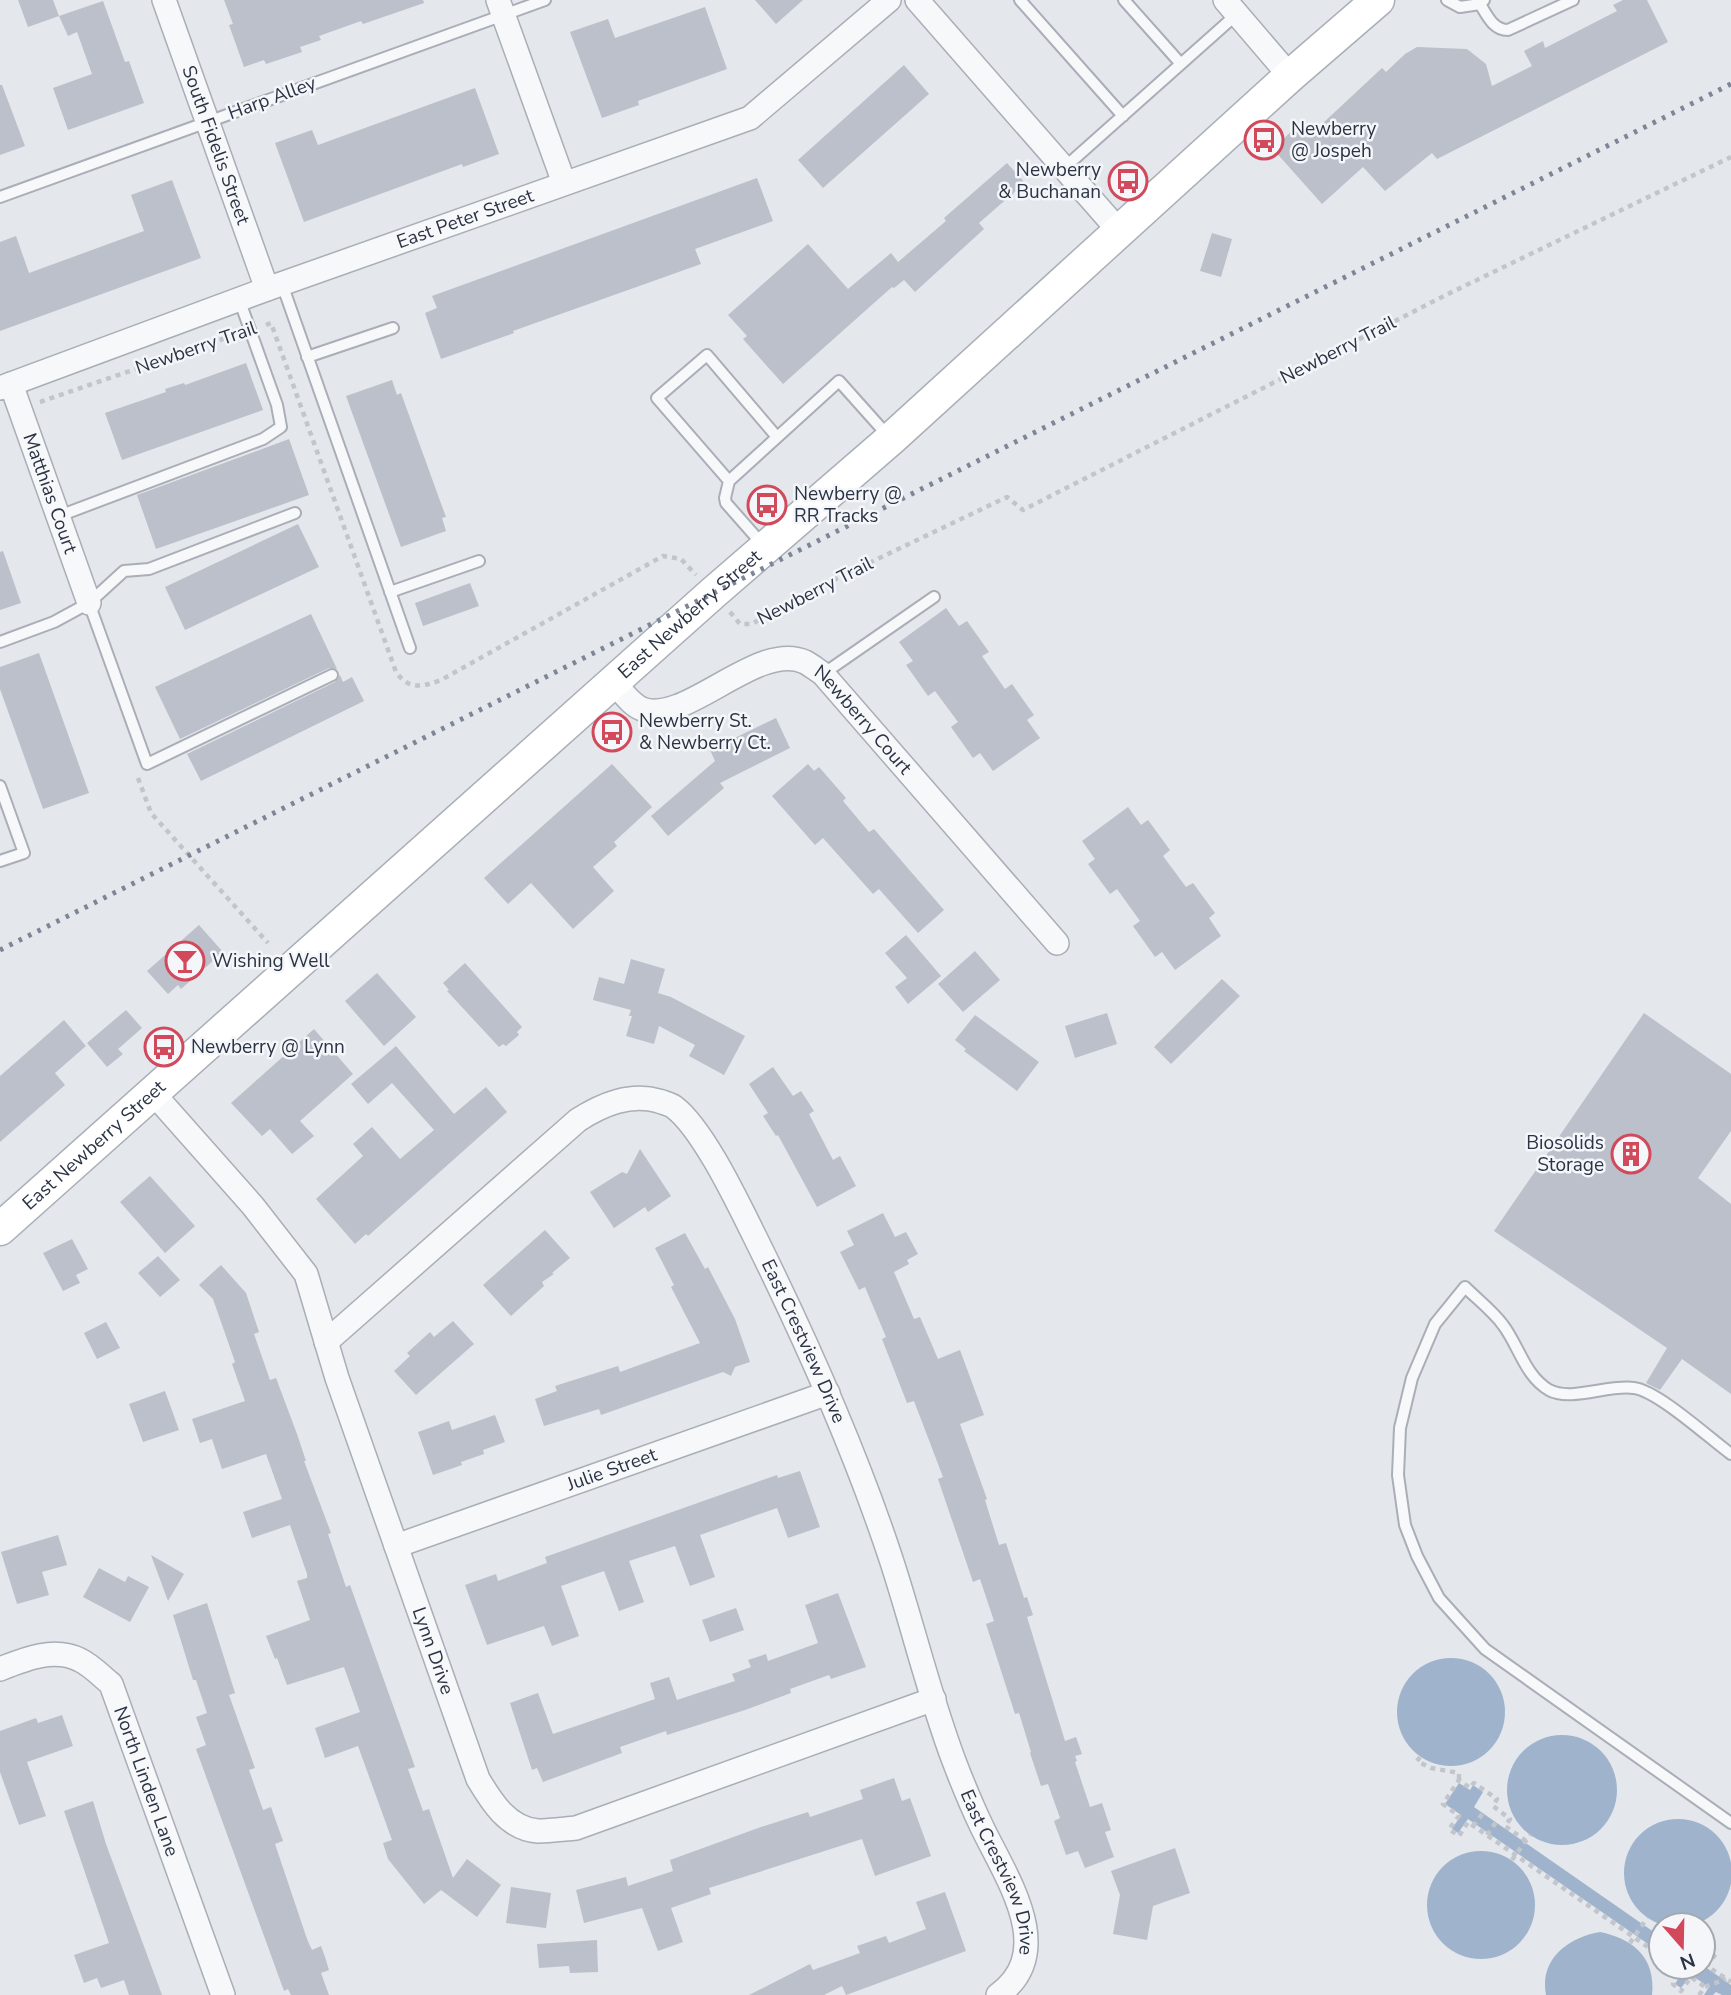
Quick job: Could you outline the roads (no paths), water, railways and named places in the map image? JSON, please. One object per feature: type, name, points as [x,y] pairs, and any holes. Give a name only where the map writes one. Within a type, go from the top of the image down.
[{"type":"main road","name":"East Newberry Street","points":[[0,1229],[713,593],[891,439],[1290,76],[1378,0]]},
{"type":"street","name":"South Fidelis Street","points":[[164,0],[208,121],[274,287]]},
{"type":"street","name":"East Peter Street","points":[[6,386],[239,299],[750,118],[889,0]]},
{"type":"street","points":[[917,0],[1120,232]]},
{"type":"street","points":[[1231,7],[1290,76]]},
{"type":"street","points":[[501,8],[564,183]]},
{"type":"street","name":"Matthias Court","points":[[6,386],[21,408],[89,603]]},
{"type":"street","name":"Newberry Court","points":[[614,683],[636,706],[655,712],[678,705],[758,666],[785,658],[804,661],[823,674],[1057,943]]},
{"type":"street","name":"Lynn Drive","points":[[153,1093],[253,1206],[306,1274],[326,1342],[478,1779],[492,1805],[514,1823],[535,1831],[576,1828],[934,1699]]},
{"type":"street","name":"East Crestview Drive","points":[[326,1342],[578,1120],[613,1102],[648,1098],[673,1105],[696,1130],[741,1208],[797,1321],[860,1470],[891,1559],[954,1762],[1024,1920],[1027,1944],[1020,1973],[1012,1985],[998,1995]]},
{"type":"street","name":"Julie Street","points":[[396,1546],[828,1393]]},
{"type":"street","name":"North Linden Lane","points":[[0,1669],[28,1658],[61,1653],[81,1660],[111,1684],[223,1995]]},
{"type":"lane","name":"Harp Alley","points":[[0,197],[208,121],[501,8],[545,0]]},
{"type":"lane","points":[[1020,0],[1123,116]]},
{"type":"lane","points":[[1124,0],[1181,64]]},
{"type":"lane","points":[[1447,0],[1460,7],[1482,2],[1496,27],[1508,30],[1573,0]]},
{"type":"lane","points":[[1064,168],[1181,64],[1231,7]]},
{"type":"lane","points":[[274,287],[307,357],[410,648]]},
{"type":"lane","points":[[58,516],[263,439],[281,427],[277,405],[239,299]]},
{"type":"lane","points":[[307,357],[393,328]]},
{"type":"lane","points":[[729,481],[657,398],[707,355],[777,437]]},
{"type":"lane","points":[[765,548],[726,503],[724,498],[729,481],[839,381],[891,439]]},
{"type":"lane","points":[[0,642],[54,622],[89,603],[124,571],[149,569],[295,513]]},
{"type":"lane","points":[[390,592],[479,561]]},
{"type":"lane","points":[[823,674],[934,597]]},
{"type":"lane","points":[[89,603],[147,764],[332,675]]},
{"type":"lane","points":[[0,786],[24,853],[0,861]]},
{"type":"lane","points":[[1731,1454],[1653,1395],[1634,1388],[1602,1389],[1574,1394],[1550,1391],[1528,1369],[1503,1324],[1465,1287],[1436,1324],[1412,1378],[1401,1428],[1398,1475],[1405,1525],[1417,1556],[1439,1598],[1485,1649],[1731,1822]]},
{"type":"water","points":[[1451,1658],[1472,1662],[1490,1673],[1501,1691],[1505,1712],[1501,1733],[1490,1751],[1472,1762],[1451,1766],[1430,1762],[1412,1751],[1401,1733],[1397,1712],[1401,1691],[1412,1673],[1430,1662]]},
{"type":"water","points":[[1562,1735],[1583,1739],[1601,1751],[1613,1769],[1617,1790],[1613,1811],[1601,1829],[1583,1841],[1562,1845],[1541,1841],[1523,1829],[1511,1811],[1507,1790],[1511,1769],[1523,1751],[1541,1739]]},
{"type":"water","points":[[1459,1783],[1470,1790],[1473,1785],[1483,1792],[1474,1807],[1647,1927],[1647,1943],[1468,1819],[1458,1833],[1452,1829],[1461,1815],[1445,1804]]},
{"type":"water","points":[[1667,1820],[1689,1820],[1708,1828],[1723,1843],[1731,1862],[1728,1894],[1716,1911],[1647,1911],[1647,1917],[1633,1903],[1625,1884],[1625,1862],[1633,1843],[1648,1828]]},
{"type":"water","points":[[1481,1851],[1502,1855],[1519,1867],[1531,1884],[1535,1905],[1531,1926],[1519,1943],[1502,1955],[1481,1959],[1460,1955],[1443,1943],[1431,1926],[1427,1905],[1431,1884],[1443,1867],[1460,1855]]},
{"type":"water","points":[[1600,1932],[1612,1935],[1640,1952],[1647,1964],[1647,1981],[1652,1981],[1652,1995],[1546,1995],[1545,1982],[1552,1961],[1567,1945]]},
{"type":"water","points":[[1717,1975],[1731,1985],[1731,1995],[1716,1992],[1713,1995],[1704,1995],[1709,1987],[1700,1981],[1717,1981]]},
{"type":"water","points":[[1677,1981],[1686,1981],[1681,1988],[1675,1984]]},
{"type":"railway","points":[[0,950],[1731,84]]},
{"type":"place","name":"Newberry @ Jospeh","points":[[1264,140]]},
{"type":"place","name":"Newberry & Buchanan","points":[[1128,181]]},
{"type":"place","name":"Newberry @ RR Tracks","points":[[767,505]]},
{"type":"place","name":"Newberry St. & Newberry Ct.","points":[[612,732]]},
{"type":"place","name":"Wishing Well","points":[[185,961]]},
{"type":"place","name":"Newberry @ Lynn","points":[[164,1047]]},
{"type":"place","name":"Biosolids Storage","points":[[1631,1154]]}]
